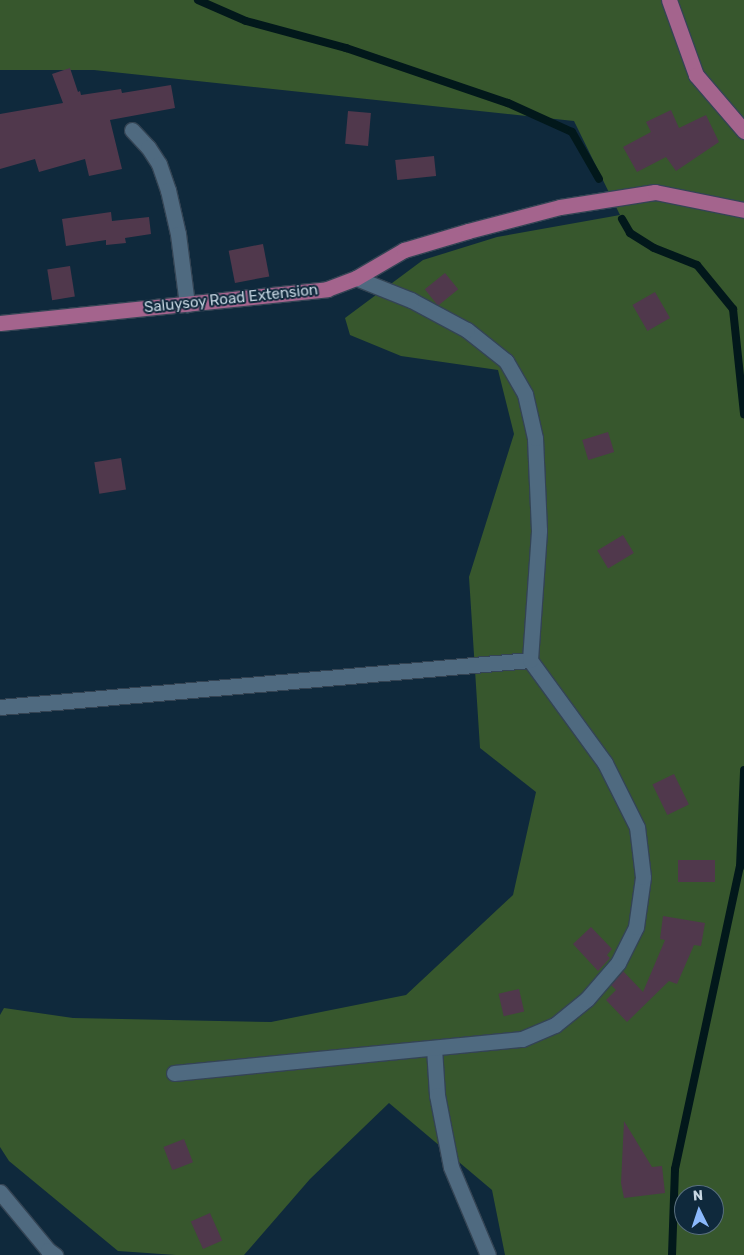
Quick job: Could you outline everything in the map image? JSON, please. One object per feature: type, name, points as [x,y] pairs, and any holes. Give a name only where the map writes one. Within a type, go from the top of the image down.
[{"type":"main road","points":[[669,0],[696,75],[744,131]]},
{"type":"main road","name":"Saluysoy Road Extension","points":[[0,323],[327,289],[356,278],[404,250],[560,207],[655,192],[744,210]]},
{"type":"street","points":[[132,130],[148,147],[159,164],[168,190],[178,234],[186,304]]},
{"type":"street","points":[[174,1073],[522,1039],[555,1025],[586,998],[618,963],[636,927],[643,877],[638,827],[605,762],[530,660],[539,530],[535,438],[525,394],[506,361],[467,330],[411,300],[356,278]]},
{"type":"street","points":[[0,707],[530,660]]},
{"type":"street","points":[[434,1048],[437,1095],[451,1167],[488,1255]]},
{"type":"street","points":[[0,1192],[48,1250],[56,1255]]},
{"type":"green space","points":[[0,0],[744,0],[744,1255],[505,1255],[492,1190],[389,1103],[310,1179],[244,1255],[176,1255],[118,1251],[9,1161],[0,1147],[0,1015],[4,1008],[73,1018],[271,1022],[406,995],[513,895],[536,792],[480,748],[469,577],[514,434],[498,370],[401,356],[350,335],[345,318],[423,260],[497,237],[620,215],[574,121],[94,70],[0,70]]},
{"type":"building","points":[[70,68],[78,92],[80,91],[81,95],[121,89],[122,93],[171,85],[175,108],[110,120],[122,169],[89,176],[85,159],[39,172],[35,159],[0,169],[0,114],[63,103],[52,74]]},
{"type":"building","points":[[671,110],[679,128],[706,115],[719,142],[676,171],[666,157],[637,172],[623,147],[651,132],[646,122]]},
{"type":"building","points":[[348,111],[371,113],[368,146],[345,144]]},
{"type":"building","points":[[434,156],[436,176],[397,180],[395,160]]},
{"type":"building","points":[[111,212],[112,221],[149,217],[151,234],[125,238],[126,243],[106,245],[106,240],[66,246],[62,219]]},
{"type":"building","points":[[263,244],[269,276],[235,283],[229,251]]},
{"type":"building","points":[[70,266],[75,297],[52,300],[47,270]]},
{"type":"building","points":[[445,273],[458,289],[438,306],[425,289]]},
{"type":"building","points":[[655,292],[670,318],[647,331],[632,305]]},
{"type":"building","points":[[608,432],[614,452],[588,460],[582,440]]},
{"type":"building","points":[[121,458],[126,490],[99,494],[94,462]]},
{"type":"building","points":[[623,535],[634,553],[608,568],[597,550]]},
{"type":"building","points":[[674,774],[689,805],[667,815],[652,785]]},
{"type":"building","points":[[678,860],[715,860],[715,882],[678,882]]},
{"type":"building","points":[[663,916],[705,923],[701,946],[694,945],[677,984],[669,981],[627,1022],[606,1000],[616,990],[611,985],[623,971],[643,992],[665,940],[660,939]]},
{"type":"building","points":[[591,927],[612,949],[607,955],[610,958],[598,971],[573,944]]},
{"type":"building","points":[[519,989],[524,1011],[504,1016],[499,994]]},
{"type":"building","points":[[624,1121],[652,1167],[662,1166],[665,1193],[624,1198],[621,1183]]},
{"type":"building","points":[[184,1139],[193,1162],[172,1170],[163,1147]]},
{"type":"building","points":[[210,1213],[222,1240],[203,1249],[191,1222]]},
{"type":"waterway","points":[[198,0],[246,21],[346,48],[508,103],[572,132],[599,179]]},
{"type":"waterway","points":[[622,219],[630,233],[654,248],[697,265],[733,309],[744,414]]},
{"type":"waterway","points":[[672,1255],[675,1169],[740,867],[744,770]]}]
